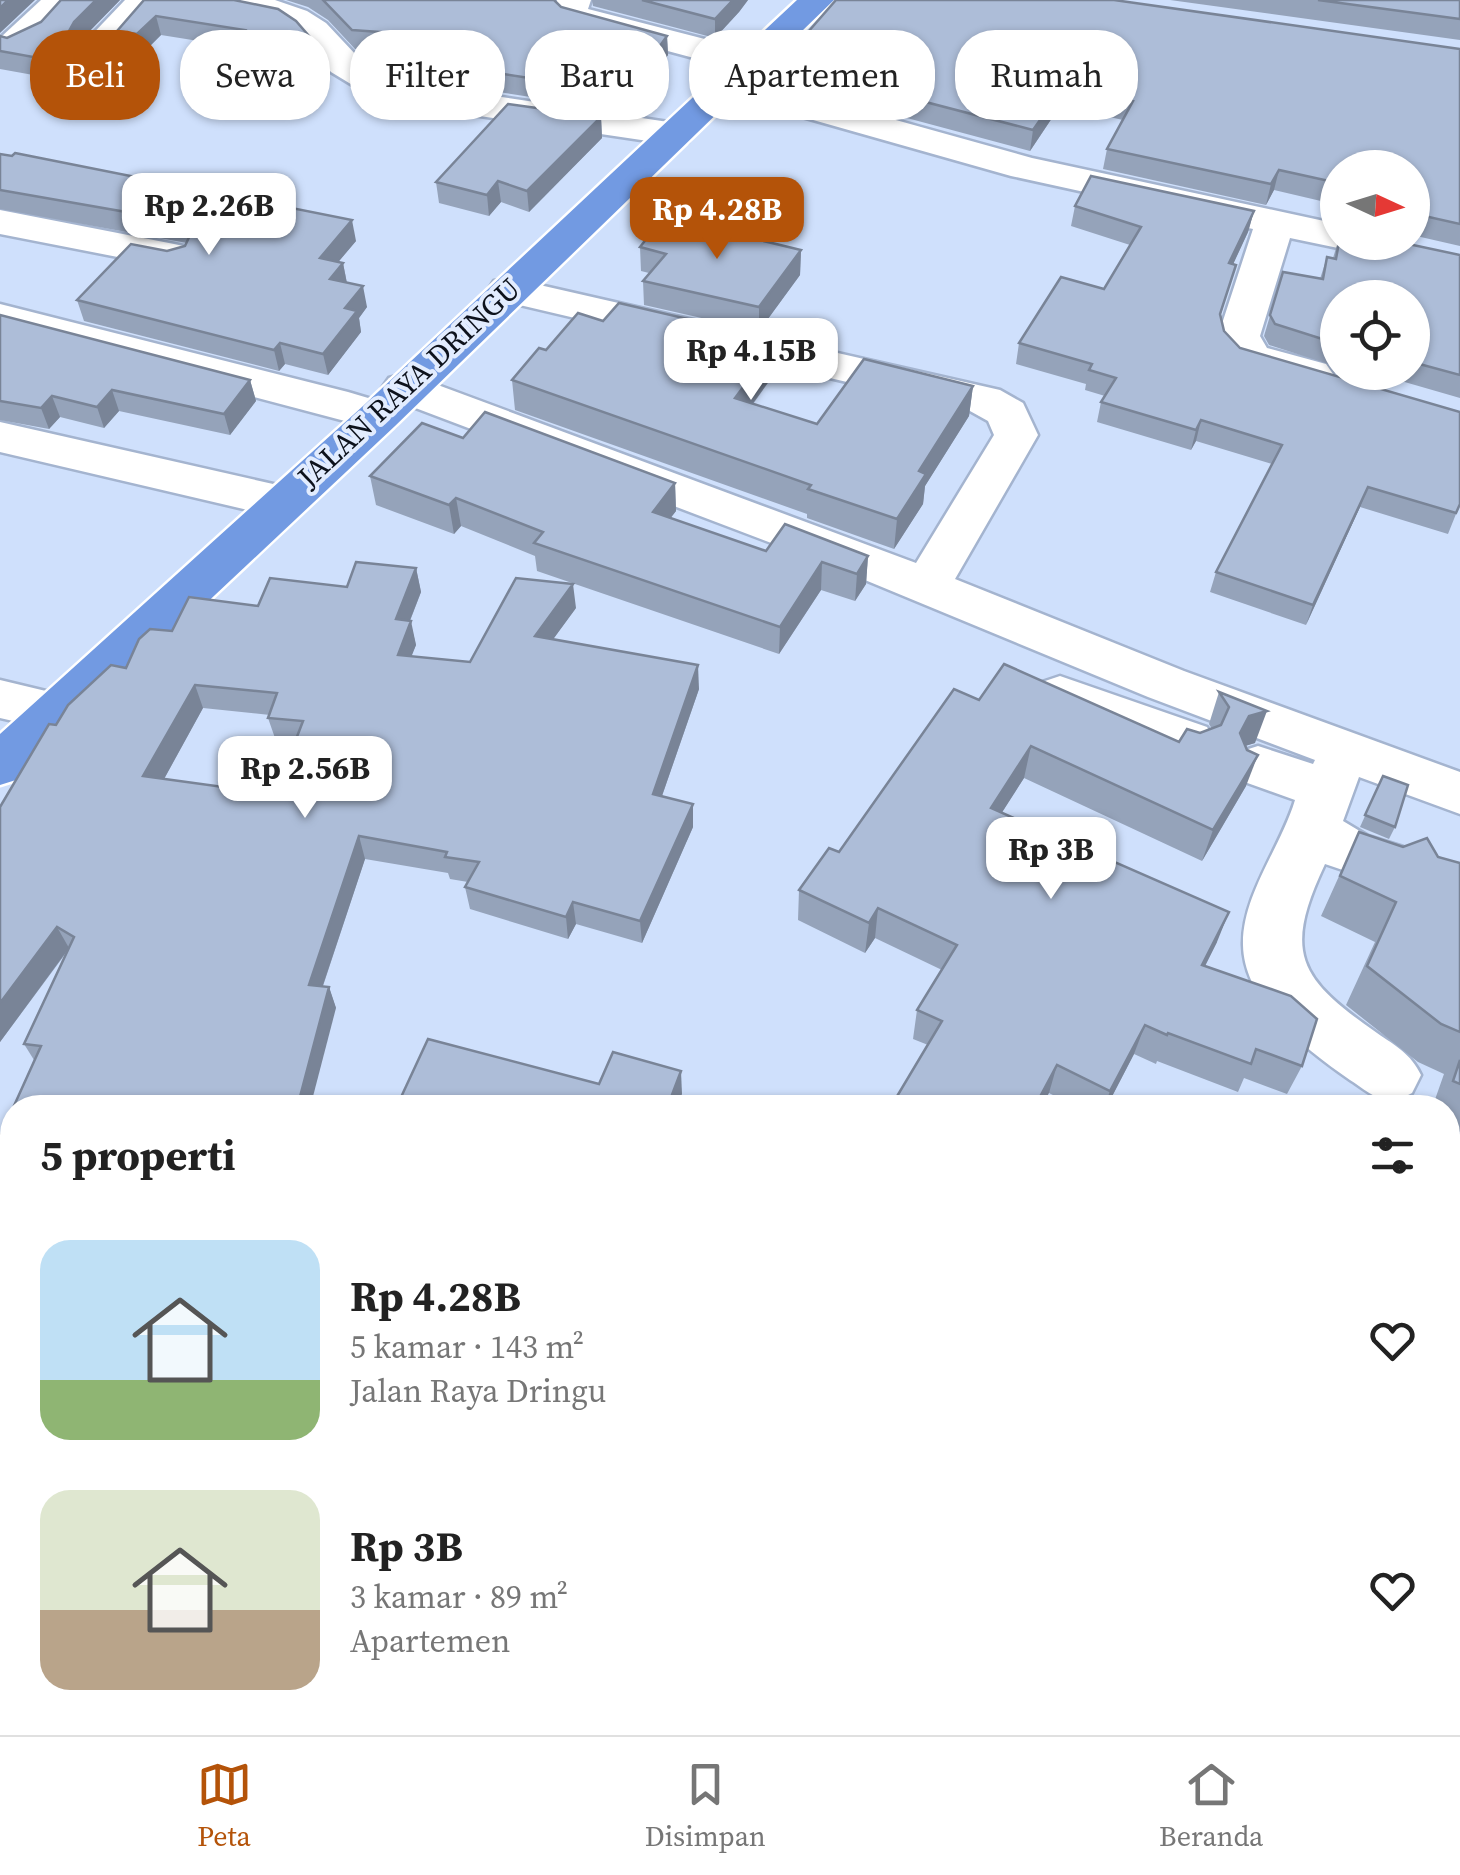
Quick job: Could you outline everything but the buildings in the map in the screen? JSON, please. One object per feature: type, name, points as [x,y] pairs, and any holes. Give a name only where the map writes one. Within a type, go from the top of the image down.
[{"type":"highway","name":"JALAN RAYA DRINGU","points":[[785,30],[817,0]]},
{"type":"highway","name":"JALAN RAYA DRINGU","points":[[0,765],[690,120]]},
{"type":"street","points":[[14,46],[62,0]]},
{"type":"street","points":[[116,30],[144,0]]},
{"type":"street","points":[[212,0],[265,8],[295,18],[314,30],[344,64],[372,81],[439,99],[675,134]]},
{"type":"street","points":[[574,0],[570,11],[575,16],[689,56]]},
{"type":"street","points":[[880,120],[1025,168],[1320,232]]},
{"type":"street","points":[[0,222],[174,256]]},
{"type":"street","points":[[1275,223],[1239,336],[1242,350],[1252,357],[1320,376]]},
{"type":"street","points":[[509,290],[984,400],[1007,413],[1016,435],[926,586]]},
{"type":"street","points":[[0,318],[110,348],[392,402],[836,549],[1166,684],[1328,790],[1352,854],[1384,862]]},
{"type":"street","points":[[0,437],[282,502]]},
{"type":"street","points":[[1060,694],[1189,741]]},
{"type":"street","points":[[0,699],[58,712]]},
{"type":"street","points":[[1258,766],[1328,790],[1460,794]]},
{"type":"street","points":[[1328,790],[1272,926],[1271,950],[1284,981],[1323,1030],[1391,1075]]}]
